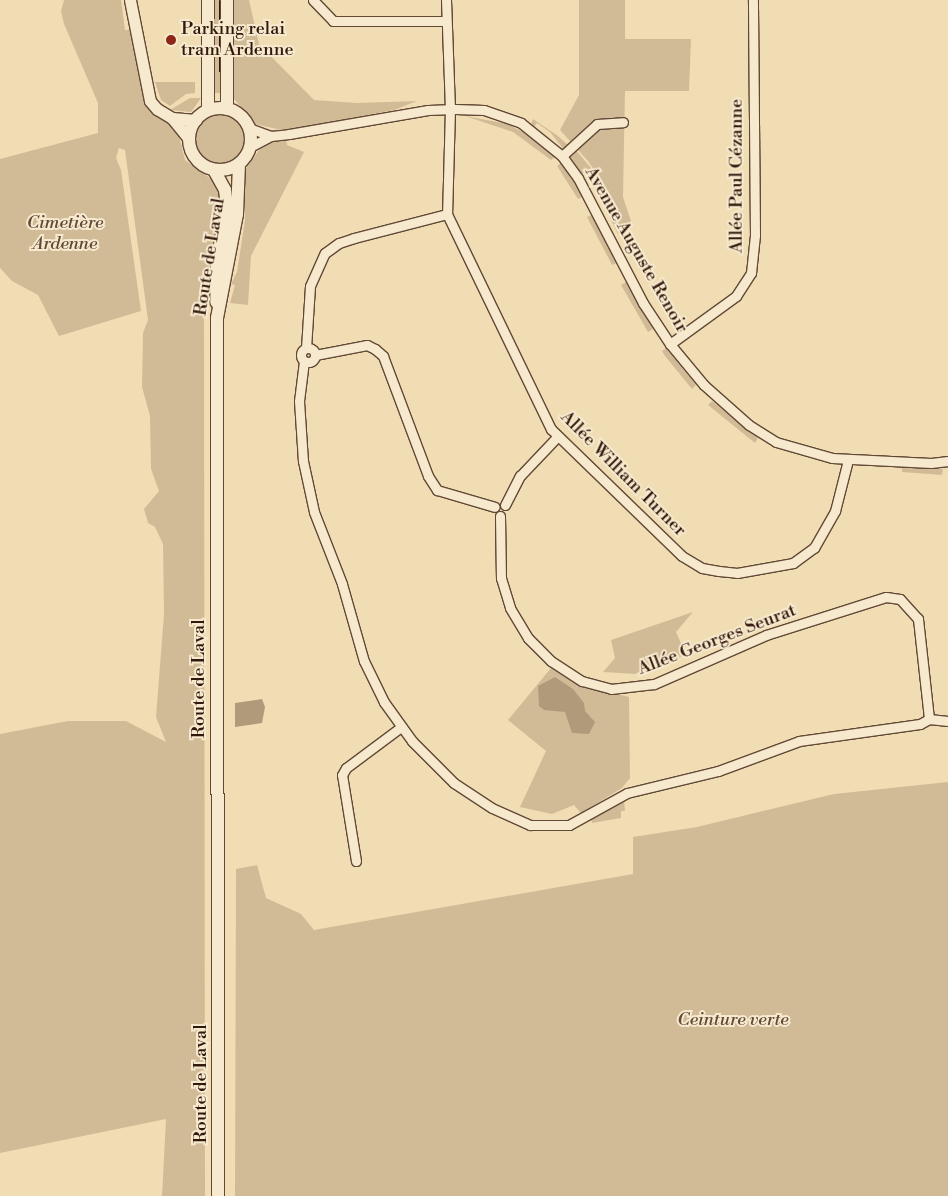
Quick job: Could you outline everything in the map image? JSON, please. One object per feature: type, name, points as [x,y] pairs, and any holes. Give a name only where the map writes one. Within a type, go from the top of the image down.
[{"type":"main road","points":[[208,0],[208,110]]},
{"type":"main road","points":[[227,0],[227,109]]},
{"type":"main road","points":[[227,109],[239,114],[249,128],[250,147],[239,164],[229,169],[214,170],[196,159],[188,139],[196,120],[208,110],[227,109]]},
{"type":"main road","name":"Route de Laval","points":[[216,318],[237,214],[239,164]]},
{"type":"main road","name":"Route de Laval","points":[[214,170],[224,190],[228,206],[217,263],[216,297],[218,1196]]},
{"type":"street","points":[[130,0],[147,95],[157,109],[172,118],[188,139]]},
{"type":"street","points":[[312,0],[333,21],[446,21]]},
{"type":"street","points":[[446,0],[450,109]]},
{"type":"street","name":"Allée Paul Cézanne","points":[[670,344],[736,296],[751,273],[755,235],[753,0]]},
{"type":"street","name":"Avenue Auguste Renoir","points":[[250,147],[271,136],[450,109],[484,110],[521,123],[562,156],[578,178],[643,303],[670,344],[704,385],[763,434],[776,442],[806,452],[848,460],[931,463],[948,461]]},
{"type":"street","name":"Allée William Turner","points":[[450,109],[447,214],[504,328],[536,403],[558,436],[682,556],[702,568],[719,572],[737,573],[781,566],[804,557],[814,548],[829,524],[841,492],[848,460]]},
{"type":"street","points":[[172,118],[196,120]]},
{"type":"street","name":"Avenue Auguste Renoir","points":[[562,156],[597,124],[623,122]]},
{"type":"street","name":"Avenue Auguste Renoir","points":[[249,128],[271,136]]},
{"type":"street","points":[[447,214],[338,243],[325,254],[310,286],[306,348],[300,355],[304,361],[299,401],[301,444],[314,512],[342,584],[364,661],[401,727],[433,764],[474,797],[513,819],[555,827],[586,817],[627,793],[718,771],[786,745],[823,736],[920,724],[929,719],[948,721]]},
{"type":"street","points":[[306,348],[315,354],[367,345],[375,348],[383,356],[428,476],[437,490],[500,506],[520,476],[558,436]]},
{"type":"street","points":[[304,361],[311,361],[315,354]]},
{"type":"street","name":"Allée Georges Seurat","points":[[500,506],[495,512],[500,516],[501,578],[510,608],[528,638],[551,661],[582,681],[611,689],[654,684],[766,635],[886,596],[900,599],[918,620],[929,719]]},
{"type":"street","points":[[356,861],[342,775],[346,768],[401,727]]},
{"type":"green space","name":"Cimetière Ardenne","points":[[64,0],[121,0],[125,30],[130,30],[145,104],[178,132],[185,160],[211,179],[221,197],[210,282],[203,282],[203,291],[211,292],[208,307],[204,307],[205,1196],[162,1196],[166,1119],[0,1153],[0,734],[68,721],[126,721],[166,742],[156,717],[164,614],[163,544],[155,527],[148,523],[144,509],[159,491],[151,469],[150,416],[142,387],[143,333],[148,320],[125,150],[119,148],[116,158],[121,170],[141,311],[59,336],[38,295],[12,281],[0,268],[0,159],[98,133],[98,103],[64,24],[61,11]]},
{"type":"green space","points":[[210,0],[222,0],[222,93],[210,93]]},
{"type":"green space","points":[[232,0],[249,0],[259,44],[314,100],[357,103],[417,101],[394,110],[281,130],[255,124],[234,99],[230,69]]},
{"type":"green space","points":[[579,0],[625,0],[625,39],[691,39],[689,91],[625,91],[623,197],[631,221],[618,234],[608,214],[604,185],[588,161],[560,130],[579,95]]},
{"type":"green space","points":[[155,82],[195,82],[195,93],[186,94],[170,106],[161,100]]},
{"type":"green space","points":[[190,98],[201,98],[191,112],[170,110]]},
{"type":"green space","points":[[214,114],[224,114],[237,121],[244,134],[244,144],[237,157],[224,164],[214,164],[205,160],[198,153],[194,144],[194,134],[198,125],[205,118]]},
{"type":"green space","points":[[465,116],[508,124],[540,142],[555,157],[551,160],[513,132]]},
{"type":"green space","points":[[533,119],[558,136],[570,147],[565,151],[550,132],[537,123],[534,127],[531,125]]},
{"type":"green space","points":[[276,140],[286,140],[287,145],[304,152],[251,256],[248,305],[230,303],[235,285],[231,284],[237,272],[245,220],[245,170],[259,150]]},
{"type":"green space","points":[[575,149],[591,168],[582,174],[569,155]]},
{"type":"green space","points":[[561,163],[583,196],[578,199],[557,166]]},
{"type":"green space","points":[[592,215],[617,263],[612,265],[587,217]]},
{"type":"green space","points":[[626,282],[653,329],[648,332],[621,285]]},
{"type":"green space","points":[[666,348],[696,385],[692,389],[665,356],[662,351]]},
{"type":"green space","points":[[712,401],[758,438],[755,443],[708,405]]},
{"type":"green space","points":[[902,467],[943,469],[942,475],[902,472]]},
{"type":"green space","points":[[693,612],[676,632],[686,655],[635,674],[603,672],[615,658],[611,640]]},
{"type":"green space","points":[[551,668],[574,683],[629,697],[630,778],[622,788],[581,813],[574,805],[552,814],[520,807],[546,751],[508,720]]},
{"type":"green space","name":"Ceinture verte","points":[[948,782],[948,1196],[235,1196],[236,869],[257,865],[266,898],[301,914],[314,930],[633,874],[633,837],[697,827],[834,794]]},
{"type":"green space","points":[[624,799],[625,811],[621,811],[621,818],[592,823],[591,819]]},
{"type":"shaded area","points":[[555,677],[573,689],[584,703],[585,711],[595,722],[589,734],[572,733],[565,712],[544,710],[539,706],[538,686]]},
{"type":"shaded area","points":[[262,699],[265,707],[262,723],[235,727],[235,703]]},
{"type":"tram line","points":[[219,0],[219,71]]},
{"type":"place","name":"Parking relai tram Ardenne","points":[[171,40]]}]
